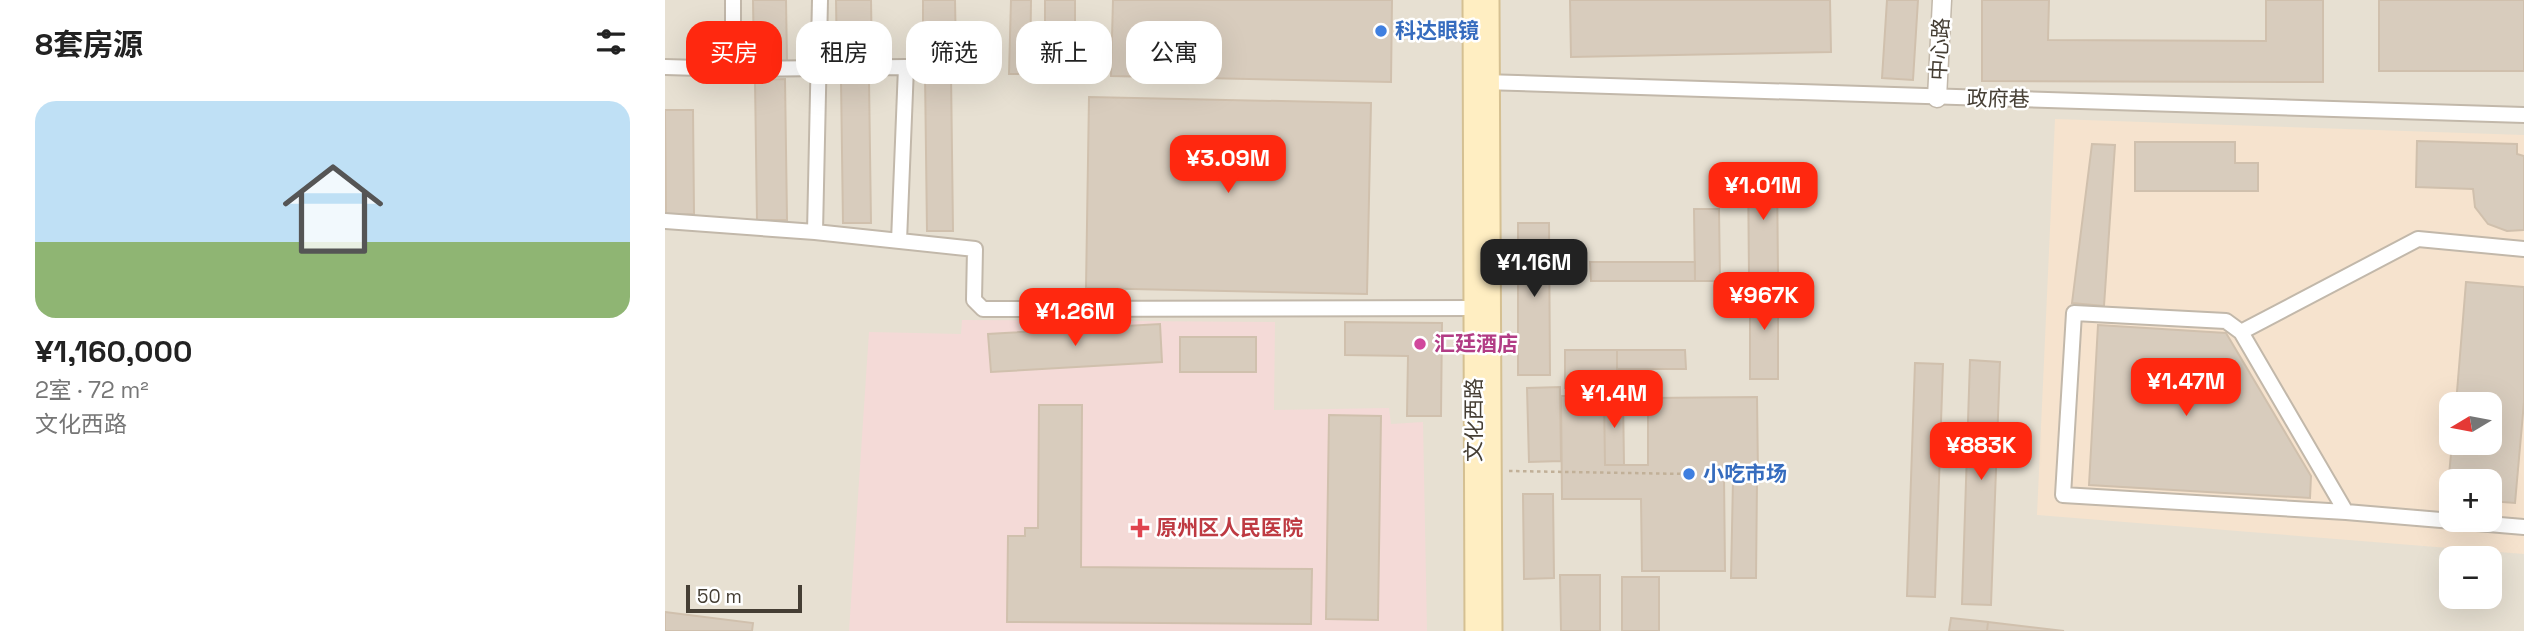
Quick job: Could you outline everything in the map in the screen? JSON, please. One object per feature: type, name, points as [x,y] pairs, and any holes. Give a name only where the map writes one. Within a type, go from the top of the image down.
[{"type":"main road","name":"文化西路","points":[[1473,0],[1481,83],[1491,470],[1492,631]]},
{"type":"main road","name":"文化西路","points":[[1475,631],[1474,308],[1481,83],[1489,0]]},
{"type":"street","points":[[733,0],[733,21]]},
{"type":"street","points":[[819,21],[820,0]]},
{"type":"street","name":"中心路","points":[[1937,98],[1943,0]]},
{"type":"street","points":[[665,67],[686,68]]},
{"type":"street","points":[[892,67],[906,67],[899,241]]},
{"type":"street","name":"政府巷","points":[[1481,83],[2524,115]]},
{"type":"street","points":[[815,232],[818,84]]},
{"type":"street","points":[[665,221],[815,232],[975,249],[974,300],[983,309],[1474,308]]},
{"type":"street","points":[[2241,332],[2419,239],[2524,249]]},
{"type":"street","points":[[2346,512],[2241,332],[2227,321],[2074,313],[2063,495],[2346,512],[2524,527]]},
{"type":"path","points":[[1491,470],[1688,474]]},
{"type":"shaded area","points":[[665,0],[2524,0],[2524,631],[665,631]]},
{"type":"shaded area","points":[[2055,119],[2524,135],[2524,554],[2502,552],[2502,546],[2439,547],[2037,515]]},
{"type":"shaded area","name":"原州区人民医院","points":[[962,320],[1275,322],[1274,410],[1389,408],[1391,424],[1423,422],[1427,631],[849,631],[869,332],[961,334]]},
{"type":"building","points":[[753,0],[786,0],[787,64],[782,64],[782,21],[753,21]]},
{"type":"building","points":[[836,0],[871,0],[871,21],[836,21]]},
{"type":"building","points":[[923,0],[955,0],[955,21],[923,21]]},
{"type":"building","points":[[1011,0],[1031,0],[1031,21],[1016,21],[1016,74],[1009,74]]},
{"type":"building","points":[[1045,0],[1075,0],[1075,21],[1045,21]]},
{"type":"building","points":[[1113,0],[1392,0],[1391,82],[1222,78],[1222,21],[1126,21],[1126,76],[1112,76]]},
{"type":"building","points":[[1570,0],[1830,0],[1831,52],[1571,57]]},
{"type":"building","points":[[1887,0],[1918,0],[1913,80],[1882,78]]},
{"type":"building","points":[[1982,0],[2049,0],[2048,40],[2266,41],[2266,0],[2323,0],[2323,82],[1982,81]]},
{"type":"building","points":[[2379,0],[2524,0],[2524,71],[2379,71]]},
{"type":"building","points":[[782,79],[785,79],[787,220],[757,220],[755,84],[782,84]]},
{"type":"building","points":[[841,84],[869,84],[871,223],[843,223]]},
{"type":"building","points":[[925,84],[951,84],[953,231],[927,231]]},
{"type":"building","points":[[1089,97],[1371,103],[1367,294],[1086,288]]},
{"type":"building","points":[[665,110],[693,110],[694,214],[666,215]]},
{"type":"building","points":[[2417,141],[2517,144],[2517,154],[2524,156],[2524,230],[2507,231],[2488,224],[2475,207],[2473,189],[2416,187]]},
{"type":"building","points":[[2135,142],[2235,142],[2235,163],[2258,163],[2258,191],[2135,191]]},
{"type":"building","points":[[2092,144],[2115,145],[2104,306],[2072,303]]},
{"type":"building","points":[[1748,167],[1777,167],[1778,277],[1749,277]]},
{"type":"building","points":[[1694,209],[1719,209],[1720,281],[1695,281]]},
{"type":"building","points":[[1518,223],[1549,223],[1550,375],[1518,375]]},
{"type":"building","points":[[1590,262],[1695,262],[1695,281],[1591,281]]},
{"type":"building","points":[[2466,282],[2524,287],[2524,402],[2515,503],[2502,502],[2502,469],[2450,469],[2451,455],[2503,455],[2503,392],[2457,392]]},
{"type":"building","points":[[1750,286],[1778,286],[1778,379],[1750,379]]},
{"type":"building","points":[[1345,322],[1442,323],[1441,416],[1407,416],[1408,356],[1345,355]]},
{"type":"building","points":[[1160,324],[1162,362],[991,372],[988,334]]},
{"type":"building","points":[[2098,325],[2226,333],[2311,476],[2310,498],[2089,485]]},
{"type":"building","points":[[1180,337],[1256,337],[1256,372],[1180,372]]},
{"type":"building","points":[[1565,350],[1617,350],[1617,388],[1565,388]]},
{"type":"building","points":[[1617,350],[1685,350],[1686,369],[1617,369]]},
{"type":"building","points":[[1970,360],[2000,362],[1991,605],[1962,604]]},
{"type":"building","points":[[1915,363],[1943,364],[1935,597],[1907,596]]},
{"type":"building","points":[[1560,387],[1561,461],[1529,462],[1527,388]]},
{"type":"building","points":[[1561,396],[1604,396],[1605,465],[1648,465],[1648,398],[1757,397],[1758,475],[1724,475],[1725,571],[1642,571],[1641,499],[1562,499]]},
{"type":"building","points":[[1604,396],[1623,396],[1624,465],[1605,465]]},
{"type":"building","points":[[1039,405],[1082,405],[1081,567],[1312,569],[1311,624],[1007,622],[1008,536],[1025,536],[1025,528],[1038,528]]},
{"type":"building","points":[[1329,415],[1381,416],[1378,620],[1326,619]]},
{"type":"building","points":[[1733,480],[1757,481],[1756,578],[1731,578]]},
{"type":"building","points":[[1523,494],[1553,494],[1554,578],[1524,579]]},
{"type":"building","points":[[1560,575],[1600,575],[1600,631],[1561,631]]},
{"type":"building","points":[[1622,577],[1659,577],[1659,631],[1622,631]]},
{"type":"building","points":[[665,612],[753,623],[752,631],[665,631]]},
{"type":"building","points":[[1951,618],[1988,622],[1987,631],[1949,631]]},
{"type":"building","points":[[1988,622],[2064,631],[1987,631]]},
{"type":"place","name":"科达眼镜","points":[[1381,31]]},
{"type":"place","name":"汇廷酒店","points":[[1420,344]]},
{"type":"place","name":"小吃市场","points":[[1689,474]]},
{"type":"place","name":"原州区人民医院","points":[[1140,528]]}]
